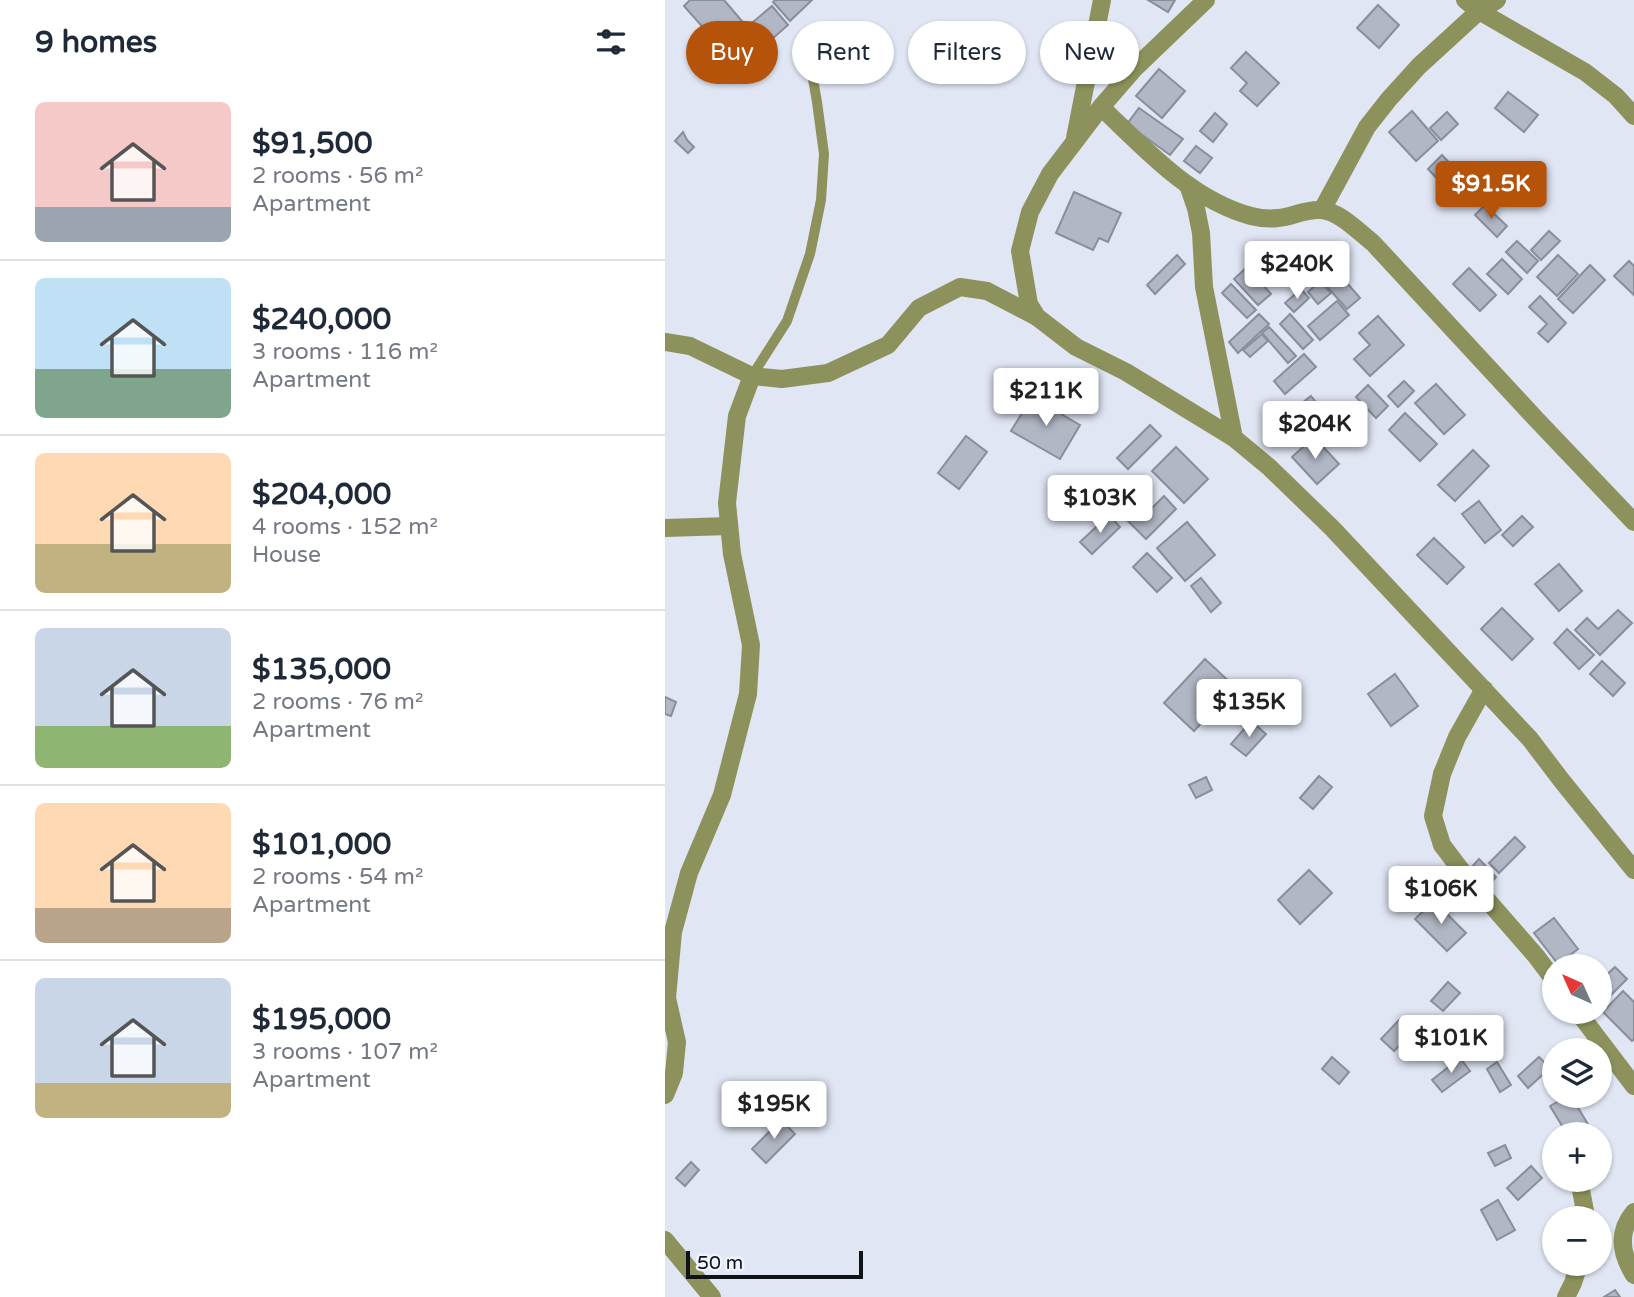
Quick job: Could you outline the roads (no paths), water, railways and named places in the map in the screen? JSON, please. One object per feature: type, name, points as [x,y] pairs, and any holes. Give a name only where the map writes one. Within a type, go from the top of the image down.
[{"type":"street","points":[[1073,145],[1102,0]]},
{"type":"street","points":[[1037,317],[1029,303],[1020,251],[1030,212],[1050,174],[1134,69],[1206,0]]},
{"type":"street","points":[[1322,210],[1367,127],[1382,108],[1472,5],[1497,0]]},
{"type":"street","points":[[1472,5],[1585,72],[1616,96],[1634,116]]},
{"type":"street","points":[[1101,107],[1141,146],[1188,185],[1215,201],[1252,216],[1278,218],[1322,210],[1343,219],[1373,243],[1634,522]]},
{"type":"street","points":[[1188,185],[1201,233],[1204,287],[1234,438]]},
{"type":"street","points":[[665,342],[690,346],[752,376],[782,379],[828,373],[888,345],[919,308],[960,287],[987,292],[1037,317],[1076,347],[1126,372],[1234,438],[1269,467],[1332,528],[1530,739],[1634,870]]},
{"type":"street","points":[[665,1095],[674,1073],[677,1042],[667,998],[673,932],[689,873],[722,796],[748,694],[751,645],[732,554],[727,503],[737,416],[752,376]]},
{"type":"street","points":[[665,528],[729,526]]},
{"type":"street","points":[[1484,689],[1457,737],[1442,774],[1433,816],[1442,845],[1542,964]]},
{"type":"street","points":[[1587,1024],[1634,1086]]},
{"type":"street","points":[[1634,1212],[1622,1233],[1624,1256],[1634,1275]]},
{"type":"street","points":[[665,1240],[712,1297]]},
{"type":"street","points":[[1566,1297],[1575,1276]]},
{"type":"lane","points":[[752,376],[787,321],[810,254],[821,200],[824,154],[814,84]]}]
